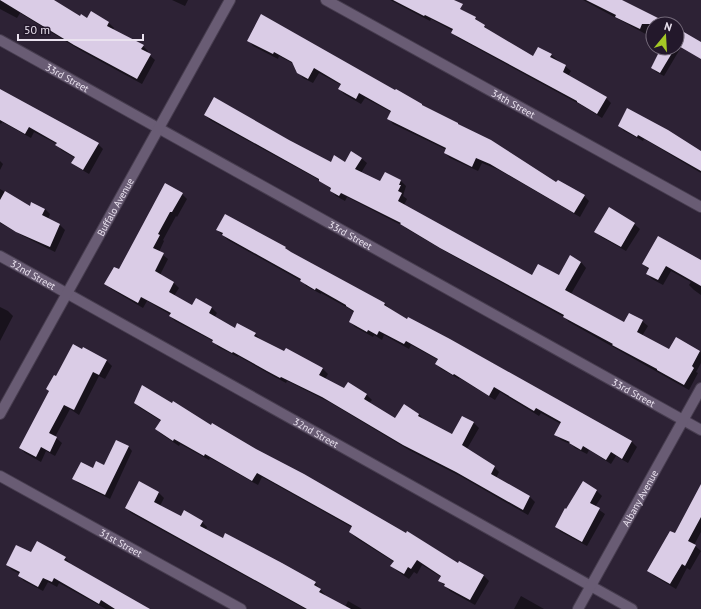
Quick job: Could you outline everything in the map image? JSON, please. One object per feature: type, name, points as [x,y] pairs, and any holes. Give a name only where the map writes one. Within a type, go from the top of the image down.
[{"type":"street","name":"Buffalo Avenue","points":[[0,414],[230,0]]},
{"type":"street","name":"34th Street","points":[[326,0],[701,207]]},
{"type":"street","name":"33rd Street","points":[[0,40],[701,430]]},
{"type":"street","name":"32nd Street","points":[[0,256],[632,609]]},
{"type":"street","name":"Albany Avenue","points":[[578,609],[701,388]]},
{"type":"street","name":"31st Street","points":[[0,476],[240,609]]},
{"type":"building","points":[[0,0],[54,0],[80,16],[81,14],[87,18],[91,11],[109,22],[107,26],[144,45],[141,49],[151,54],[137,79],[74,45]]},
{"type":"building","points":[[393,0],[454,0],[463,4],[460,9],[476,17],[475,19],[485,25],[484,27],[533,56],[538,47],[552,54],[550,57],[566,65],[563,72],[607,97],[597,114],[577,101],[451,33],[453,29]]},
{"type":"building","points":[[586,0],[622,0],[654,16],[645,16],[645,24],[642,24],[640,29],[615,17],[616,15]]},
{"type":"building","points":[[261,14],[422,105],[491,140],[556,182],[558,180],[585,195],[574,213],[490,164],[476,158],[472,167],[444,153],[446,148],[387,119],[391,111],[359,93],[356,99],[338,89],[341,84],[314,68],[308,79],[297,73],[292,62],[274,52],[273,54],[247,41]]},
{"type":"building","points":[[685,33],[701,42],[701,59],[685,50]]},
{"type":"building","points":[[657,56],[670,56],[660,73],[651,68]]},
{"type":"building","points":[[0,89],[99,143],[83,170],[71,163],[75,157],[55,145],[57,143],[29,127],[25,134],[0,120]]},
{"type":"building","points":[[214,97],[331,162],[334,155],[345,162],[351,151],[362,158],[355,169],[380,181],[385,172],[401,180],[399,185],[401,185],[398,191],[402,193],[398,201],[532,275],[538,264],[559,275],[570,255],[581,262],[565,290],[624,322],[629,313],[643,320],[637,332],[669,349],[676,337],[700,351],[692,366],[694,368],[684,385],[563,317],[564,315],[440,248],[400,224],[401,223],[341,193],[339,196],[330,191],[331,188],[319,181],[319,179],[204,115]]},
{"type":"building","points":[[627,108],[668,130],[701,151],[701,171],[638,135],[637,137],[618,126]]},
{"type":"building","points":[[165,183],[183,193],[172,212],[170,212],[158,234],[160,235],[153,248],[164,253],[155,271],[174,282],[169,292],[192,305],[196,298],[212,307],[209,313],[235,328],[237,323],[256,333],[254,336],[284,351],[286,348],[323,368],[319,375],[344,388],[348,382],[367,394],[364,399],[395,418],[404,404],[419,414],[418,416],[452,434],[462,416],[474,422],[462,445],[495,466],[491,474],[530,496],[523,510],[456,472],[403,445],[322,397],[281,377],[280,378],[212,342],[213,340],[169,316],[171,313],[141,297],[138,303],[104,284],[114,267],[119,269]]},
{"type":"building","points":[[5,191],[30,206],[31,202],[45,209],[42,215],[60,224],[50,247],[16,232],[0,222],[0,200]]},
{"type":"building","points":[[609,207],[635,223],[621,247],[594,232]]},
{"type":"building","points":[[225,214],[385,303],[384,305],[407,319],[408,317],[450,339],[632,441],[622,459],[611,452],[606,460],[583,446],[581,450],[569,443],[570,442],[554,435],[561,422],[536,408],[534,411],[494,387],[489,396],[435,364],[438,359],[406,341],[404,344],[379,331],[377,335],[368,330],[367,332],[349,322],[354,311],[346,305],[316,288],[315,290],[300,281],[301,279],[222,235],[223,233],[216,230]]},
{"type":"building","points":[[658,236],[701,260],[701,286],[666,266],[658,280],[646,274],[649,268],[642,264]]},
{"type":"building","points":[[73,344],[82,349],[83,347],[107,360],[99,375],[93,372],[74,410],[64,405],[49,433],[57,437],[50,452],[41,447],[36,457],[19,448],[49,391],[46,389],[54,375],[56,376]]},
{"type":"building","points":[[142,385],[172,403],[173,401],[211,425],[212,423],[256,449],[304,474],[406,533],[407,531],[458,563],[459,561],[484,575],[470,600],[444,586],[445,584],[438,581],[441,576],[417,560],[411,569],[408,567],[404,574],[390,566],[394,561],[349,532],[352,526],[257,473],[252,481],[205,454],[204,456],[174,439],[173,441],[155,429],[161,420],[134,403]]},
{"type":"building","points":[[116,440],[129,446],[105,495],[72,479],[81,462],[93,468],[96,461],[104,465]]},
{"type":"building","points":[[139,481],[159,492],[154,502],[181,516],[184,510],[203,521],[200,526],[223,538],[225,533],[282,563],[316,582],[314,585],[321,589],[319,592],[351,609],[307,609],[125,508]]},
{"type":"building","points":[[583,481],[597,490],[590,503],[600,508],[582,542],[555,527],[565,508],[566,509]]},
{"type":"building","points":[[701,484],[701,517],[688,541],[696,545],[685,566],[682,564],[670,584],[647,571],[670,531],[675,533]]},
{"type":"building","points":[[37,541],[66,557],[64,560],[150,609],[115,609],[101,600],[99,604],[54,578],[52,582],[43,578],[38,587],[18,576],[20,572],[6,565],[16,545],[31,552]]}]
